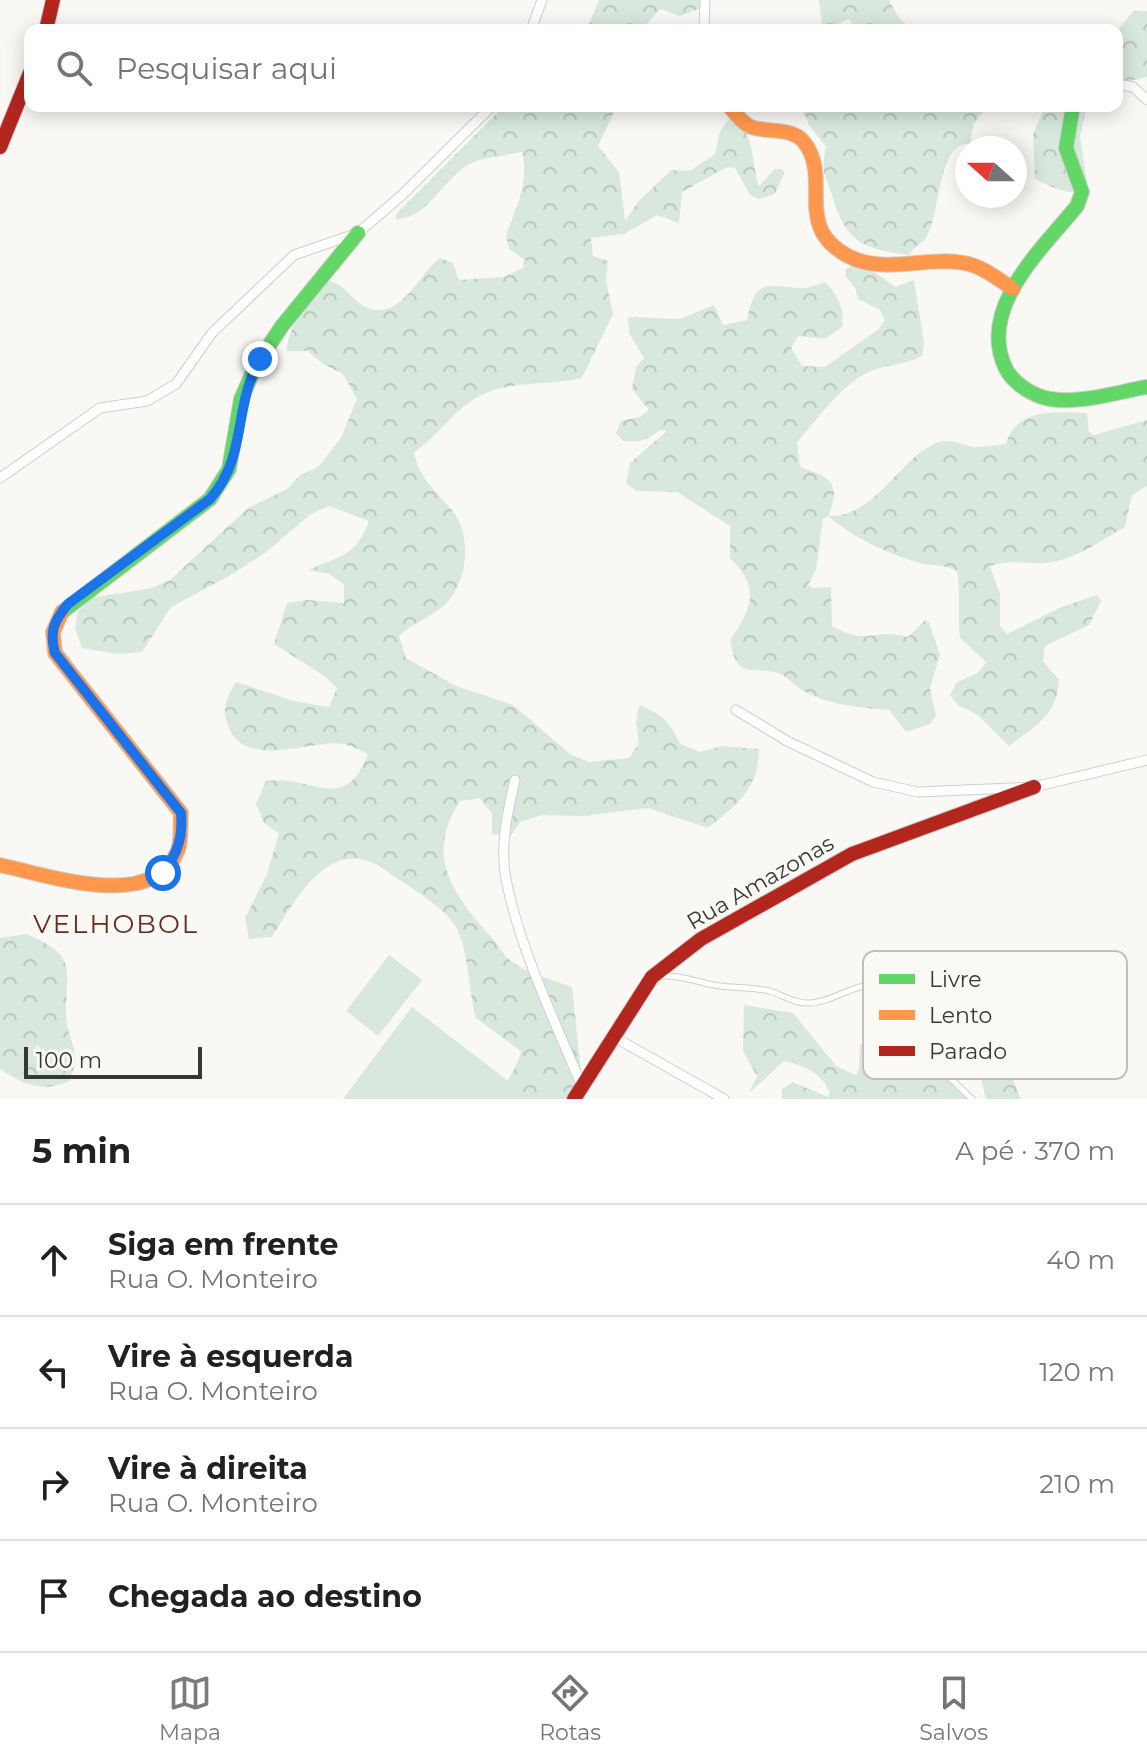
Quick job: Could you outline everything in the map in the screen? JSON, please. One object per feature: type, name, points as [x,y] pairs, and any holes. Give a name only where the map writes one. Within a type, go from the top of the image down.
[{"type":"street","points":[[47,24],[53,0]]},
{"type":"street","points":[[533,24],[542,0]]},
{"type":"street","points":[[704,24],[705,0]]},
{"type":"street","points":[[1123,85],[1133,87],[1147,100]]},
{"type":"street","points":[[0,147],[24,88]]},
{"type":"street","points":[[0,865],[121,889],[146,884],[163,873],[176,856],[183,832],[181,813],[55,653],[50,636],[54,621],[68,604],[210,499],[225,483],[234,462],[246,384],[260,359],[358,233],[402,195],[486,112]]},
{"type":"street","points":[[735,112],[747,125],[785,132],[803,141],[811,159],[814,216],[824,238],[848,256],[869,263],[962,262],[984,269],[1013,289]]},
{"type":"street","points":[[1072,112],[1066,148],[1082,192],[1077,206],[1013,289],[996,327],[1001,363],[1020,387],[1052,400],[1147,387]]},
{"type":"street","points":[[0,478],[100,408],[147,401],[176,384],[212,333],[294,255],[358,233]]},
{"type":"street","points":[[736,710],[787,741],[873,782],[918,792],[1034,787],[1147,760]]},
{"type":"street","points":[[515,780],[504,826],[506,883],[578,1093]]},
{"type":"street","name":"Rua Amazonas","points":[[578,1093],[652,977],[701,939],[852,854],[1034,787]]},
{"type":"street","points":[[614,1037],[724,1099]]},
{"type":"lane","points":[[652,977],[680,975],[717,986],[771,992],[808,1004],[827,1001],[863,987]]},
{"type":"lane","points":[[952,1079],[972,1099]]},
{"type":"green space","points":[[599,0],[703,0],[699,9],[680,16],[660,9],[647,24],[589,24]]},
{"type":"green space","points":[[819,0],[889,0],[898,17],[906,24],[853,24],[849,19],[837,24],[822,24]]},
{"type":"green space","points":[[1133,11],[1147,11],[1147,77],[1123,83],[1123,24]]},
{"type":"green space","points":[[498,112],[614,112],[598,146],[619,172],[625,221],[638,202],[671,170],[690,171],[715,154],[720,131],[729,119],[744,128],[748,136],[759,186],[775,169],[782,169],[784,173],[775,194],[759,199],[750,195],[735,168],[727,167],[682,192],[679,223],[657,215],[624,234],[591,238],[593,256],[608,261],[606,281],[613,314],[582,378],[506,387],[482,395],[463,407],[414,452],[422,474],[460,524],[465,554],[459,583],[449,600],[399,636],[406,658],[456,686],[513,705],[570,754],[589,762],[629,758],[639,743],[636,723],[639,705],[664,720],[680,744],[700,752],[722,746],[759,749],[751,785],[737,803],[708,828],[648,808],[583,816],[542,815],[520,822],[510,837],[492,834],[492,814],[480,798],[460,801],[449,821],[444,839],[444,857],[455,890],[465,905],[512,962],[572,987],[581,1071],[578,1099],[498,1099],[521,1051],[476,1018],[464,948],[457,929],[432,902],[374,864],[349,859],[321,871],[298,896],[272,937],[249,939],[245,918],[267,874],[279,833],[264,823],[256,804],[266,781],[283,780],[338,788],[359,773],[368,754],[345,744],[332,743],[282,750],[250,748],[238,741],[229,728],[225,715],[227,699],[236,682],[294,701],[329,707],[337,688],[323,675],[274,644],[287,603],[307,600],[344,603],[344,584],[329,574],[308,570],[346,554],[358,542],[369,521],[329,506],[311,514],[265,553],[171,607],[142,652],[118,654],[82,648],[75,629],[78,612],[91,598],[152,588],[170,580],[248,508],[287,489],[300,475],[318,467],[341,438],[357,399],[343,374],[323,364],[308,351],[286,351],[300,312],[320,287],[328,281],[344,289],[364,306],[388,309],[408,295],[440,258],[453,263],[459,280],[503,277],[523,268],[525,260],[509,249],[506,236],[523,185],[522,152],[472,163],[458,172],[416,214],[396,219],[396,214]]},
{"type":"green space","points":[[804,112],[984,112],[976,121],[972,136],[955,136],[955,150],[941,181],[931,227],[926,238],[909,255],[868,246],[850,233],[837,211],[825,176],[826,147],[809,125]]},
{"type":"green space","points":[[1042,112],[1086,112],[1080,136],[1087,183],[1085,191],[1065,191],[1035,179],[1033,134]]},
{"type":"green space","points":[[854,265],[876,273],[895,287],[914,280],[924,342],[922,356],[876,369],[858,378],[838,394],[797,442],[800,467],[826,478],[833,489],[828,516],[823,519],[816,570],[808,585],[813,588],[831,587],[832,626],[844,632],[863,636],[886,634],[908,637],[924,621],[929,622],[940,655],[930,688],[936,716],[930,724],[906,732],[889,710],[824,700],[801,689],[782,674],[746,669],[737,662],[730,640],[744,618],[750,598],[746,579],[730,558],[730,526],[677,492],[636,491],[626,483],[630,463],[667,431],[660,430],[634,442],[623,441],[616,433],[621,421],[640,417],[649,410],[632,389],[636,367],[644,358],[629,333],[628,317],[680,319],[714,305],[723,325],[747,320],[754,297],[763,288],[803,288],[825,282],[840,303],[842,327],[825,339],[798,336],[791,348],[802,366],[825,367],[879,329],[885,320],[880,310],[858,299],[855,287],[846,277],[846,269]]},
{"type":"green space","points":[[1087,413],[1089,432],[1094,435],[1147,420],[1147,486],[1132,495],[1125,527],[1062,560],[990,566],[1000,594],[1000,626],[1007,634],[1059,608],[1097,595],[1101,601],[1089,625],[1045,646],[1043,661],[1059,680],[1054,703],[1043,719],[1009,746],[978,715],[958,705],[950,695],[956,683],[979,672],[986,662],[960,638],[957,571],[908,560],[883,550],[859,538],[828,516],[845,514],[860,507],[925,449],[939,442],[975,447],[1006,444],[1019,423],[1039,414]]},
{"type":"green space","points":[[26,934],[54,949],[66,964],[66,1014],[75,1061],[70,1081],[60,1085],[34,1086],[0,1069],[0,938]]},
{"type":"green space","points":[[389,955],[422,980],[378,1036],[346,1011]]},
{"type":"green space","points":[[744,1005],[793,1013],[836,1066],[856,1075],[860,1044],[863,1044],[863,1079],[956,1079],[969,1099],[782,1099],[782,1089],[793,1082],[828,1097],[830,1093],[812,1071],[784,1061],[749,1093],[757,1076],[743,1051]]},
{"type":"green space","points":[[412,1007],[516,1087],[507,1099],[343,1099]]},
{"type":"green space","points":[[981,1079],[1013,1079],[1021,1099],[986,1099]]},
{"type":"traffic: fast","points":[[1072,112],[1066,148],[1082,192],[1077,206],[1017,281],[1006,302],[1000,324],[999,347],[1006,369],[1014,380],[1044,397],[1086,399],[1147,387]]},
{"type":"traffic: fast","points":[[62,612],[210,499],[229,469],[241,399],[256,365],[282,326],[358,233]]},
{"type":"traffic: slow","points":[[734,112],[751,127],[786,132],[804,142],[812,156],[817,217],[822,231],[831,244],[848,256],[891,265],[964,263],[983,270],[1013,289]]},
{"type":"traffic: slow","points":[[0,865],[71,881],[124,885],[147,880],[165,869],[179,846],[181,813],[55,653],[53,632],[62,612]]},
{"type":"traffic: jam","points":[[47,24],[53,0]]},
{"type":"traffic: jam","points":[[0,147],[24,88]]},
{"type":"traffic: jam","points":[[574,1099],[652,977],[701,939],[852,854],[1034,787]]},
{"type":"district","name":"VELHOBOL","points":[[116,924]]},
{"type":"route","points":[[163,873],[176,856],[183,832],[181,813],[167,791],[55,653],[50,636],[54,621],[68,604],[210,499],[225,483],[234,462],[246,384],[260,359]]}]
